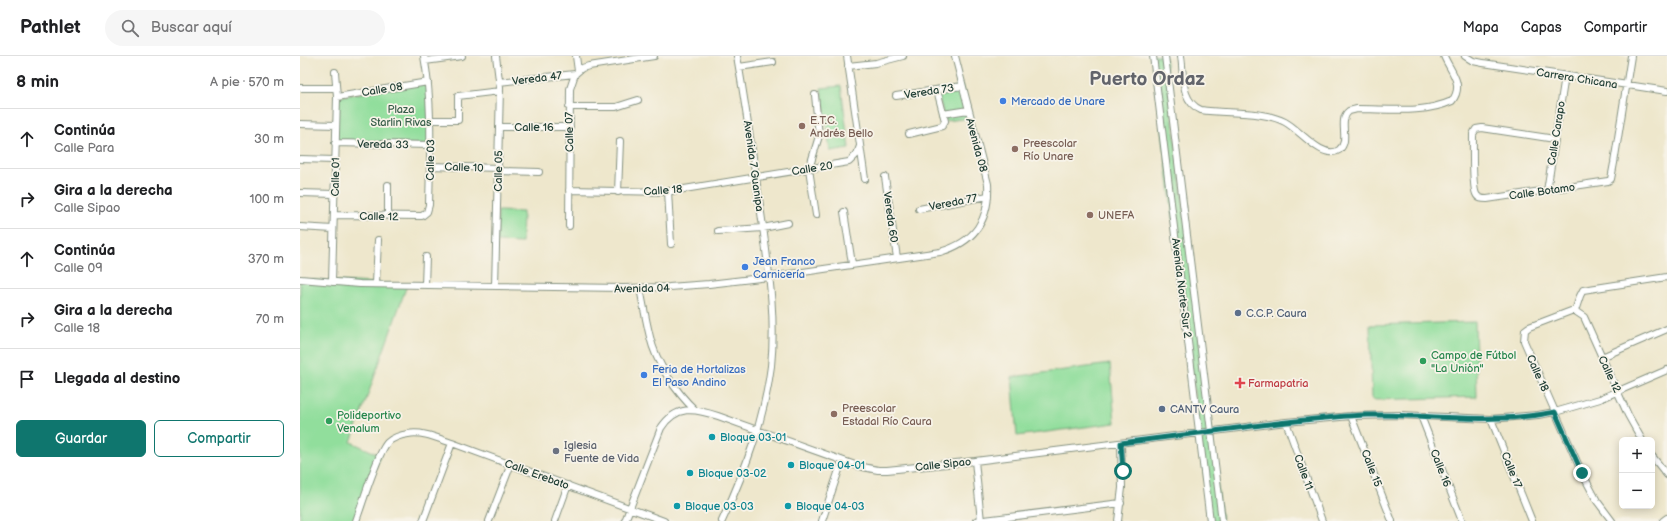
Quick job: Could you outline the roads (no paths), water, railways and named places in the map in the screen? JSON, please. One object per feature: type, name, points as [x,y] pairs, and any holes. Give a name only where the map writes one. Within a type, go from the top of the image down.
[{"type":"street","points":[[425,59],[462,56]]},
{"type":"street","name":"Calle 05","points":[[495,286],[500,92],[496,56]]},
{"type":"street","points":[[576,56],[576,72]]},
{"type":"street","name":"Vereda 47","points":[[499,82],[576,72],[589,66],[654,56]]},
{"type":"street","name":"Avenida 7 Guanipa","points":[[722,521],[744,470],[758,431],[768,383],[773,324],[770,277],[737,56]]},
{"type":"street","points":[[846,56],[865,179]]},
{"type":"street","points":[[848,66],[876,64],[903,56]]},
{"type":"street","name":"Avenida 08","points":[[954,56],[988,184],[985,215],[975,232]]},
{"type":"street","name":"Avenida Norte-Sur 2","points":[[1153,56],[1210,521]]},
{"type":"street","name":"Avenida Norte-Sur 2","points":[[1165,56],[1222,521]]},
{"type":"street","points":[[1181,56],[1186,95],[1190,103],[1197,108],[1201,110],[1266,116],[1279,119],[1295,129],[1318,148],[1331,152],[1338,151],[1343,144],[1344,117],[1350,110],[1418,109],[1442,105],[1452,101],[1456,92],[1456,75],[1444,56]]},
{"type":"street","name":"Carrera Chicana","points":[[1465,56],[1483,63],[1667,91]]},
{"type":"street","points":[[1626,85],[1631,56]]},
{"type":"street","name":"Calle 03","points":[[425,59],[430,120],[429,205],[425,215]]},
{"type":"street","points":[[739,67],[773,62]]},
{"type":"street","name":"Calle 01","points":[[332,282],[336,72]]},
{"type":"street","name":"Calle 07","points":[[569,226],[569,107],[571,83],[576,72]]},
{"type":"street","name":"Calle Carapo","points":[[1547,190],[1565,76]]},
{"type":"street","name":"Calle 08","points":[[336,97],[428,82]]},
{"type":"street","name":"Calle Botamo","points":[[1555,139],[1479,128],[1474,131],[1475,186],[1477,196],[1487,199],[1608,182],[1614,163],[1626,85]]},
{"type":"street","name":"Vereda 73","points":[[896,96],[962,86]]},
{"type":"street","points":[[301,88],[336,88]]},
{"type":"street","points":[[909,134],[940,127],[944,117],[937,90]]},
{"type":"street","points":[[430,120],[458,120],[458,96],[500,92]]},
{"type":"street","points":[[815,95],[818,136],[809,169],[816,215]]},
{"type":"street","points":[[569,107],[616,107],[638,100]]},
{"type":"street","points":[[944,117],[968,110]]},
{"type":"street","points":[[300,124],[336,125]]},
{"type":"street","name":"Calle 16","points":[[499,127],[570,127]]},
{"type":"street","points":[[618,192],[620,141]]},
{"type":"street","name":"Vereda 33","points":[[335,143],[430,145]]},
{"type":"street","name":"Calle 20","points":[[756,178],[849,162],[857,154],[860,146]]},
{"type":"street","points":[[300,159],[335,160]]},
{"type":"street","name":"Calle 10","points":[[430,166],[539,172]]},
{"type":"street","name":"Vereda 60","points":[[885,177],[897,258]]},
{"type":"street","name":"Calle 18","points":[[570,190],[618,192],[668,191],[756,178]]},
{"type":"street","points":[[388,185],[388,216]]},
{"type":"street","points":[[668,191],[671,244]]},
{"type":"street","points":[[300,193],[334,194]]},
{"type":"street","name":"Vereda 77","points":[[919,209],[988,196]]},
{"type":"street","points":[[844,212],[852,264]]},
{"type":"street","name":"Calle 12","points":[[334,215],[425,215]]},
{"type":"street","points":[[718,231],[763,228],[788,223]]},
{"type":"street","points":[[300,227],[333,229]]},
{"type":"street","name":"Avenida 04","points":[[300,279],[332,282],[425,285],[640,288],[695,286],[770,277],[940,252],[951,249],[975,232]]},
{"type":"street","points":[[376,284],[378,240]]},
{"type":"street","points":[[425,285],[426,257]]},
{"type":"street","points":[[1576,311],[1580,296],[1584,290],[1667,277]]},
{"type":"street","points":[[640,288],[650,338],[654,349],[670,381],[682,398],[695,410]]},
{"type":"street","name":"Calle 18","points":[[1576,311],[1571,311],[1529,327],[1525,330],[1524,334],[1526,347],[1590,490],[1612,521]]},
{"type":"street","name":"Calle 12","points":[[1576,311],[1584,317],[1641,437]]},
{"type":"street","points":[[1602,357],[1667,329]]},
{"type":"street","name":"Calle Sipao","points":[[630,508],[662,428],[667,419],[675,413],[684,410],[695,410],[718,416],[842,461],[878,470],[975,461],[1286,422],[1351,416],[1421,416],[1491,419],[1538,416],[1600,399],[1667,370]]},
{"type":"street","name":"Calle 15","points":[[1351,416],[1392,521]]},
{"type":"street","name":"Calle 16","points":[[1421,416],[1462,521]]},
{"type":"street","name":"Calle 17","points":[[1491,419],[1532,521]]},
{"type":"street","name":"Calle 11","points":[[1286,422],[1322,521]]},
{"type":"street","name":"Calle Erebato","points":[[356,521],[384,448],[395,438],[408,434],[423,434],[511,464],[664,521]]},
{"type":"street","points":[[423,521],[452,443]]},
{"type":"street","points":[[1118,521],[1123,471],[1121,443]]},
{"type":"street","points":[[1655,460],[1667,475]]},
{"type":"street","points":[[824,521],[842,461]]},
{"type":"street","points":[[975,461],[979,521],[1121,503]]},
{"type":"street","points":[[489,521],[511,464]]},
{"type":"street","points":[[555,521],[568,485]]},
{"type":"street","points":[[625,521],[630,508]]},
{"type":"street","points":[[1663,521],[1667,518]]},
{"type":"place","name":"Mercado de Unare","points":[[1003,101]]},
{"type":"place","name":"E.T.C. Andrés Bello","points":[[802,126]]},
{"type":"place","name":"Preescolar Río Unare","points":[[1015,149]]},
{"type":"place","name":"UNEFA","points":[[1090,215]]},
{"type":"place","name":"Jean Franco Carnicería","points":[[745,267]]},
{"type":"place","name":"C.C.P. Caura","points":[[1238,313]]},
{"type":"place","name":"Campo de Fútbol \"La Unión\"","points":[[1423,361]]},
{"type":"place","name":"Feria de Hortalizas El Paso Andino","points":[[644,375]]},
{"type":"place","name":"Farmapatria","points":[[1240,383]]},
{"type":"place","name":"CANTV Caura","points":[[1162,409]]},
{"type":"place","name":"Preescolar Estadal Río Caura","points":[[834,414]]},
{"type":"place","name":"Polideportivo Venalum","points":[[329,421]]},
{"type":"place","name":"Bloque 03-01","points":[[712,437]]},
{"type":"place","name":"Iglesia Fuente de Vida","points":[[556,451]]},
{"type":"place","name":"Bloque 04-01","points":[[791,465]]},
{"type":"place","name":"Bloque 03-02","points":[[690,473]]},
{"type":"place","name":"Bloque 03-03","points":[[677,506]]},
{"type":"place","name":"Bloque 04-03","points":[[788,506]]},
{"type":"district","name":"Puerto Ordaz","points":[[1147,78]]},
{"type":"park label","name":"Plaza Starlin Rivas","points":[[401,115]]}]
